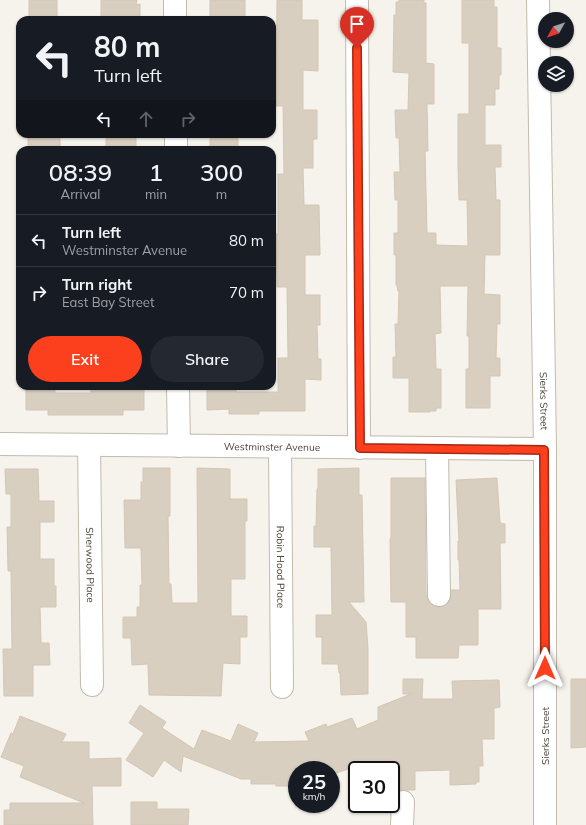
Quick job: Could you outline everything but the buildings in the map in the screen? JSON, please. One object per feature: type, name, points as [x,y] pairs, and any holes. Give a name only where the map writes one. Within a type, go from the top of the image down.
[{"type":"street","points":[[175,0],[175,16]]},
{"type":"street","points":[[357,0],[360,448]]},
{"type":"street","name":"Sierks Street","points":[[538,0],[544,450],[545,825]]},
{"type":"street","points":[[178,390],[179,446]]},
{"type":"street","name":"Westminster Avenue","points":[[0,444],[544,450]]},
{"type":"street","name":"Sherwood Place","points":[[89,445],[92,685]]},
{"type":"street","name":"Robin Hood Place","points":[[280,447],[282,687]]},
{"type":"street","points":[[437,448],[439,596]]},
{"type":"street","points":[[402,825],[403,802]]},
{"type":"route","points":[[357,48],[360,448],[544,450],[545,668]]}]
